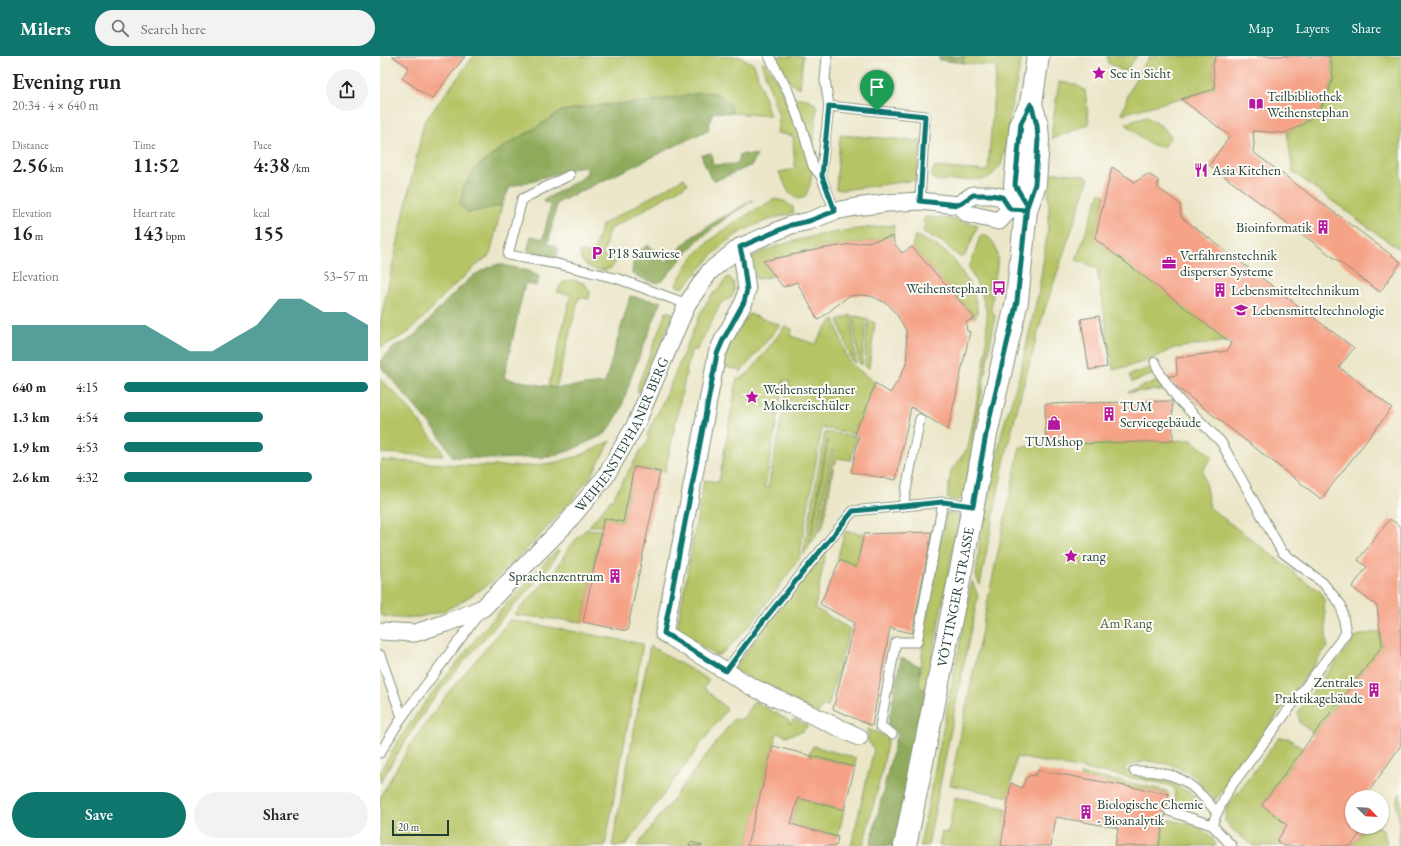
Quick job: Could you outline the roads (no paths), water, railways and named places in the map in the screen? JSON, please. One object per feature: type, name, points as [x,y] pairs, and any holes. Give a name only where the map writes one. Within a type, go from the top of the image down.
[{"type":"main road","points":[[1021,208],[1015,185],[1021,123],[1031,104],[1038,56]]},
{"type":"main road","name":"VÖTTINGER STRASSE","points":[[906,846],[986,434],[1017,301],[1021,208]]},
{"type":"street","points":[[958,205],[973,195],[991,195],[1002,197],[1021,208]]},
{"type":"street","name":"WEIHENSTEPHANER BERG","points":[[380,631],[415,633],[446,623],[483,608],[565,525],[605,477],[636,424],[687,304],[710,271],[740,247],[791,225],[809,221],[835,211],[856,207],[920,201],[958,205],[968,214],[999,221],[1021,208]]},
{"type":"street","points":[[740,247],[747,290],[744,302],[717,354],[664,633],[752,687],[859,737]]},
{"type":"lane","points":[[769,56],[788,91],[804,131],[813,166],[822,176],[835,211]]},
{"type":"lane","points":[[822,176],[829,106],[825,80],[827,56]]},
{"type":"lane","points":[[829,106],[925,116],[920,201]]},
{"type":"lane","points":[[570,175],[522,200],[508,255],[558,264],[619,279],[687,304]]},
{"type":"lane","points":[[1154,362],[1161,375],[1178,399],[1221,442],[1282,552],[1323,583],[1341,605],[1346,632],[1229,789],[1212,825]]},
{"type":"lane","points":[[903,506],[920,419]]},
{"type":"lane","points":[[892,734],[880,726],[896,642],[917,642],[943,502]]},
{"type":"lane","points":[[726,671],[760,625],[853,511],[943,502],[973,506]]},
{"type":"lane","name":"WEIHENSTEPHANER BERG","points":[[380,753],[402,717],[483,608]]},
{"type":"lane","points":[[380,655],[402,717]]},
{"type":"lane","points":[[1134,770],[1150,770],[1170,774],[1189,784],[1203,796],[1217,813]]},
{"type":"lane","points":[[1169,811],[1212,825],[1232,846]]},
{"type":"place","name":"See in Sicht","points":[[1099,73]]},
{"type":"place","name":"Teilbibliothek Weihenstephan","points":[[1256,104]]},
{"type":"place","name":"Asia Kitchen","points":[[1201,170]]},
{"type":"place","name":"Bioinformatik","points":[[1323,227]]},
{"type":"place","name":"P18 Sauwiese","points":[[597,253]]},
{"type":"place","name":"Verfahrenstechnik disperser Systeme","points":[[1169,263]]},
{"type":"place","name":"Weihenstephan","points":[[999,288]]},
{"type":"place","name":"Lebensmitteltechnikum","points":[[1220,290]]},
{"type":"place","name":"Lebensmitteltechnologie","points":[[1241,310]]},
{"type":"place","name":"Weihenstephaner Molkereischüler","points":[[752,397]]},
{"type":"place","name":"TUM Servicegebäude","points":[[1109,414]]},
{"type":"place","name":"TUMshop","points":[[1054,423]]},
{"type":"place","name":"rang","points":[[1071,556]]},
{"type":"place","name":"Sprachenzentrum","points":[[615,576]]},
{"type":"place","name":"Zentrales Praktikagebäude","points":[[1374,690]]},
{"type":"place","name":"Biologische Chemie - Bioanalytik","points":[[1086,812]]},
{"type":"park label","name":"Am Rang","points":[[1126,623]]}]
